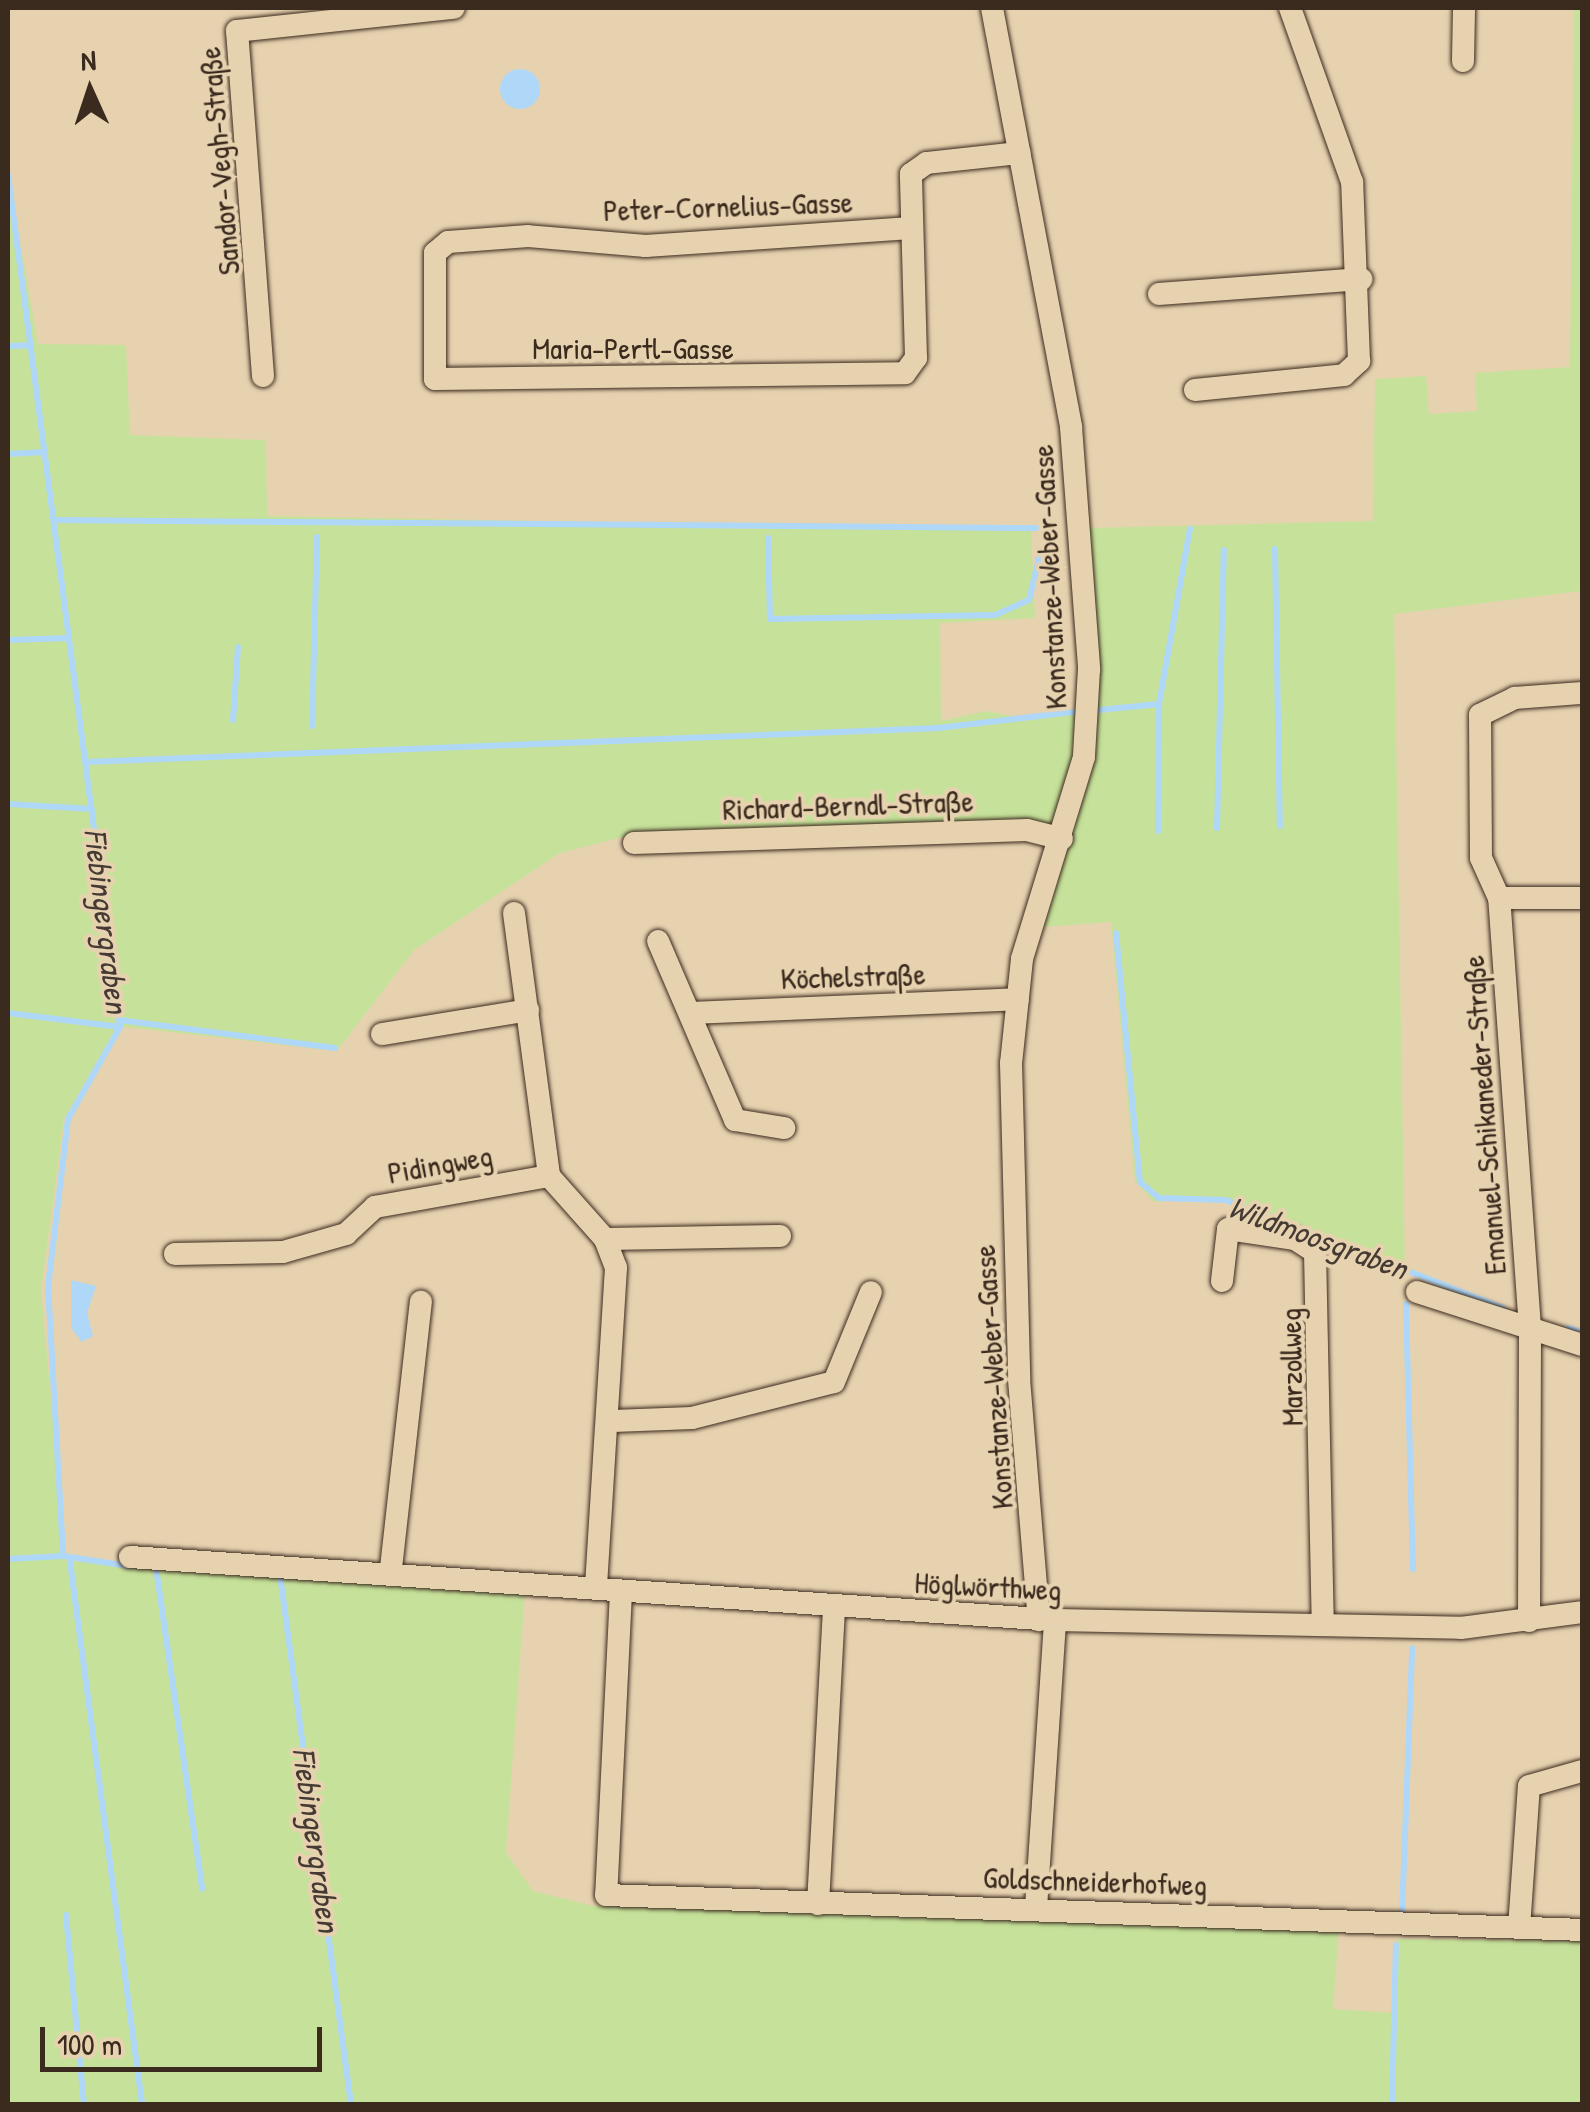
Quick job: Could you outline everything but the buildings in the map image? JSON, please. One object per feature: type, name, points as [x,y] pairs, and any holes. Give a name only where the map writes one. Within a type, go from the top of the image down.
[{"type":"street","points":[[311,15],[454,8]]},
{"type":"street","name":"Konstanze-Weber-Gasse","points":[[992,8],[1062,371],[1082,536],[1086,722],[1062,839],[1018,999],[1012,1212],[1047,1620],[1036,1908]]},
{"type":"street","points":[[1194,390],[1353,371],[1361,278],[1352,182],[1290,8]]},
{"type":"street","points":[[1463,61],[1464,8]]},
{"type":"street","name":"Sandor-Vegh-Straße","points":[[263,376],[237,31],[311,15]]},
{"type":"street","points":[[911,228],[918,166],[1019,154]]},
{"type":"street","name":"Peter-Cornelius-Gasse","points":[[434,315],[435,253],[448,242],[528,236],[646,246],[911,228]]},
{"type":"street","name":"Maria-Pertl-Gasse","points":[[434,315],[435,378],[895,376],[916,358],[911,228]]},
{"type":"street","points":[[1159,294],[1361,278]]},
{"type":"street","name":"Emanuel-Schikaneder-Straße","points":[[1529,1621],[1530,1328],[1498,898],[1481,858],[1480,714],[1515,698],[1582,693]]},
{"type":"street","name":"Richard-Berndl-Straße","points":[[634,843],[1027,830],[1062,839]]},
{"type":"street","points":[[1498,898],[1582,898]]},
{"type":"street","points":[[514,913],[549,1176],[605,1239],[619,1305],[613,1421],[596,1584]]},
{"type":"street","points":[[658,941],[735,1120],[784,1128]]},
{"type":"street","name":"Köchelstraße","points":[[690,1012],[1018,999]]},
{"type":"street","points":[[382,1034],[528,1010]]},
{"type":"street","name":"Pidingweg","points":[[175,1254],[283,1252],[346,1234],[374,1207],[549,1176]]},
{"type":"street","name":"Marzollweg","points":[[1222,1281],[1228,1229],[1294,1239],[1315,1252],[1322,1375],[1323,1625]]},
{"type":"street","points":[[605,1239],[780,1236]]},
{"type":"street","points":[[613,1421],[692,1418],[834,1382],[871,1292]]},
{"type":"street","points":[[1418,1292],[1582,1345]]},
{"type":"street","points":[[391,1568],[422,1302]]},
{"type":"street","name":"Höglwörthweg","points":[[130,1557],[391,1568],[596,1584],[621,1592],[1047,1620],[1323,1625],[1529,1621],[1582,1612]]},
{"type":"street","name":"Goldschneiderhofweg","points":[[621,1592],[606,1895],[1582,1930]]},
{"type":"street","points":[[818,1904],[834,1608]]},
{"type":"street","points":[[1519,1928],[1529,1786],[1582,1771]]},
{"type":"green space","points":[[1574,8],[1582,8],[1582,591],[1394,614],[1405,1271],[1213,1197],[1154,1202],[1135,1181],[1111,922],[1041,927],[1074,827],[642,832],[560,853],[414,950],[337,1051],[117,1026],[64,1119],[41,1291],[66,1561],[525,1590],[506,1852],[533,1891],[593,1906],[1339,1926],[1333,2009],[1394,2013],[1398,1939],[1582,1941],[1582,2104],[8,2104],[8,172],[38,344],[126,345],[130,435],[266,440],[267,516],[1031,530],[1035,618],[940,623],[941,721],[986,711],[1016,717],[1092,707],[1087,528],[1373,521],[1375,379],[1426,376],[1429,414],[1477,411],[1475,373],[1570,367]]},
{"type":"water","points":[[520,69],[534,75],[540,89],[534,103],[520,109],[506,103],[500,89],[506,75]]},
{"type":"water","points":[[71,1280],[96,1286],[87,1313],[93,1336],[82,1342],[71,1328]]},
{"type":"waterway","name":"Fiebingergraben","points":[[8,175],[120,1027],[68,1119],[48,1286],[63,1556],[128,1566]]},
{"type":"waterway","points":[[8,346],[31,345]]},
{"type":"waterway","points":[[8,454],[45,452]]},
{"type":"waterway","points":[[54,520],[1036,528]]},
{"type":"waterway","points":[[1158,831],[1159,704],[1190,529]]},
{"type":"waterway","points":[[312,726],[317,537]]},
{"type":"waterway","points":[[768,538],[770,619],[995,615],[1029,600],[1041,550]]},
{"type":"waterway","points":[[1275,549],[1280,826]]},
{"type":"waterway","points":[[1217,828],[1224,550]]},
{"type":"waterway","points":[[8,640],[69,638]]},
{"type":"waterway","points":[[233,720],[238,647]]},
{"type":"waterway","points":[[1099,710],[1159,704]]},
{"type":"waterway","points":[[86,762],[938,728],[1073,712]]},
{"type":"waterway","points":[[8,804],[92,809]]},
{"type":"waterway","name":"Wildmoosgraben","points":[[1116,933],[1140,1182],[1159,1198],[1226,1200],[1503,1308]]},
{"type":"waterway","points":[[8,1013],[120,1027]]},
{"type":"waterway","points":[[119,1020],[335,1048]]},
{"type":"waterway","name":"Wildmoosgraben","points":[[1406,1304],[1413,1569]]},
{"type":"waterway","name":"Wildmoosgraben","points":[[1568,1328],[1582,1332]]},
{"type":"waterway","points":[[8,1559],[63,1556]]},
{"type":"waterway","points":[[70,1562],[142,2104]]},
{"type":"waterway","points":[[156,1568],[202,1889]]},
{"type":"waterway","name":"Fiebingergraben","points":[[280,1575],[351,2104]]},
{"type":"waterway","name":"Wildmoosgraben","points":[[1402,1913],[1412,1648]]},
{"type":"waterway","points":[[66,1915],[84,2104]]},
{"type":"waterway","name":"Wildmoosgraben","points":[[1392,2104],[1396,1945]]}]
